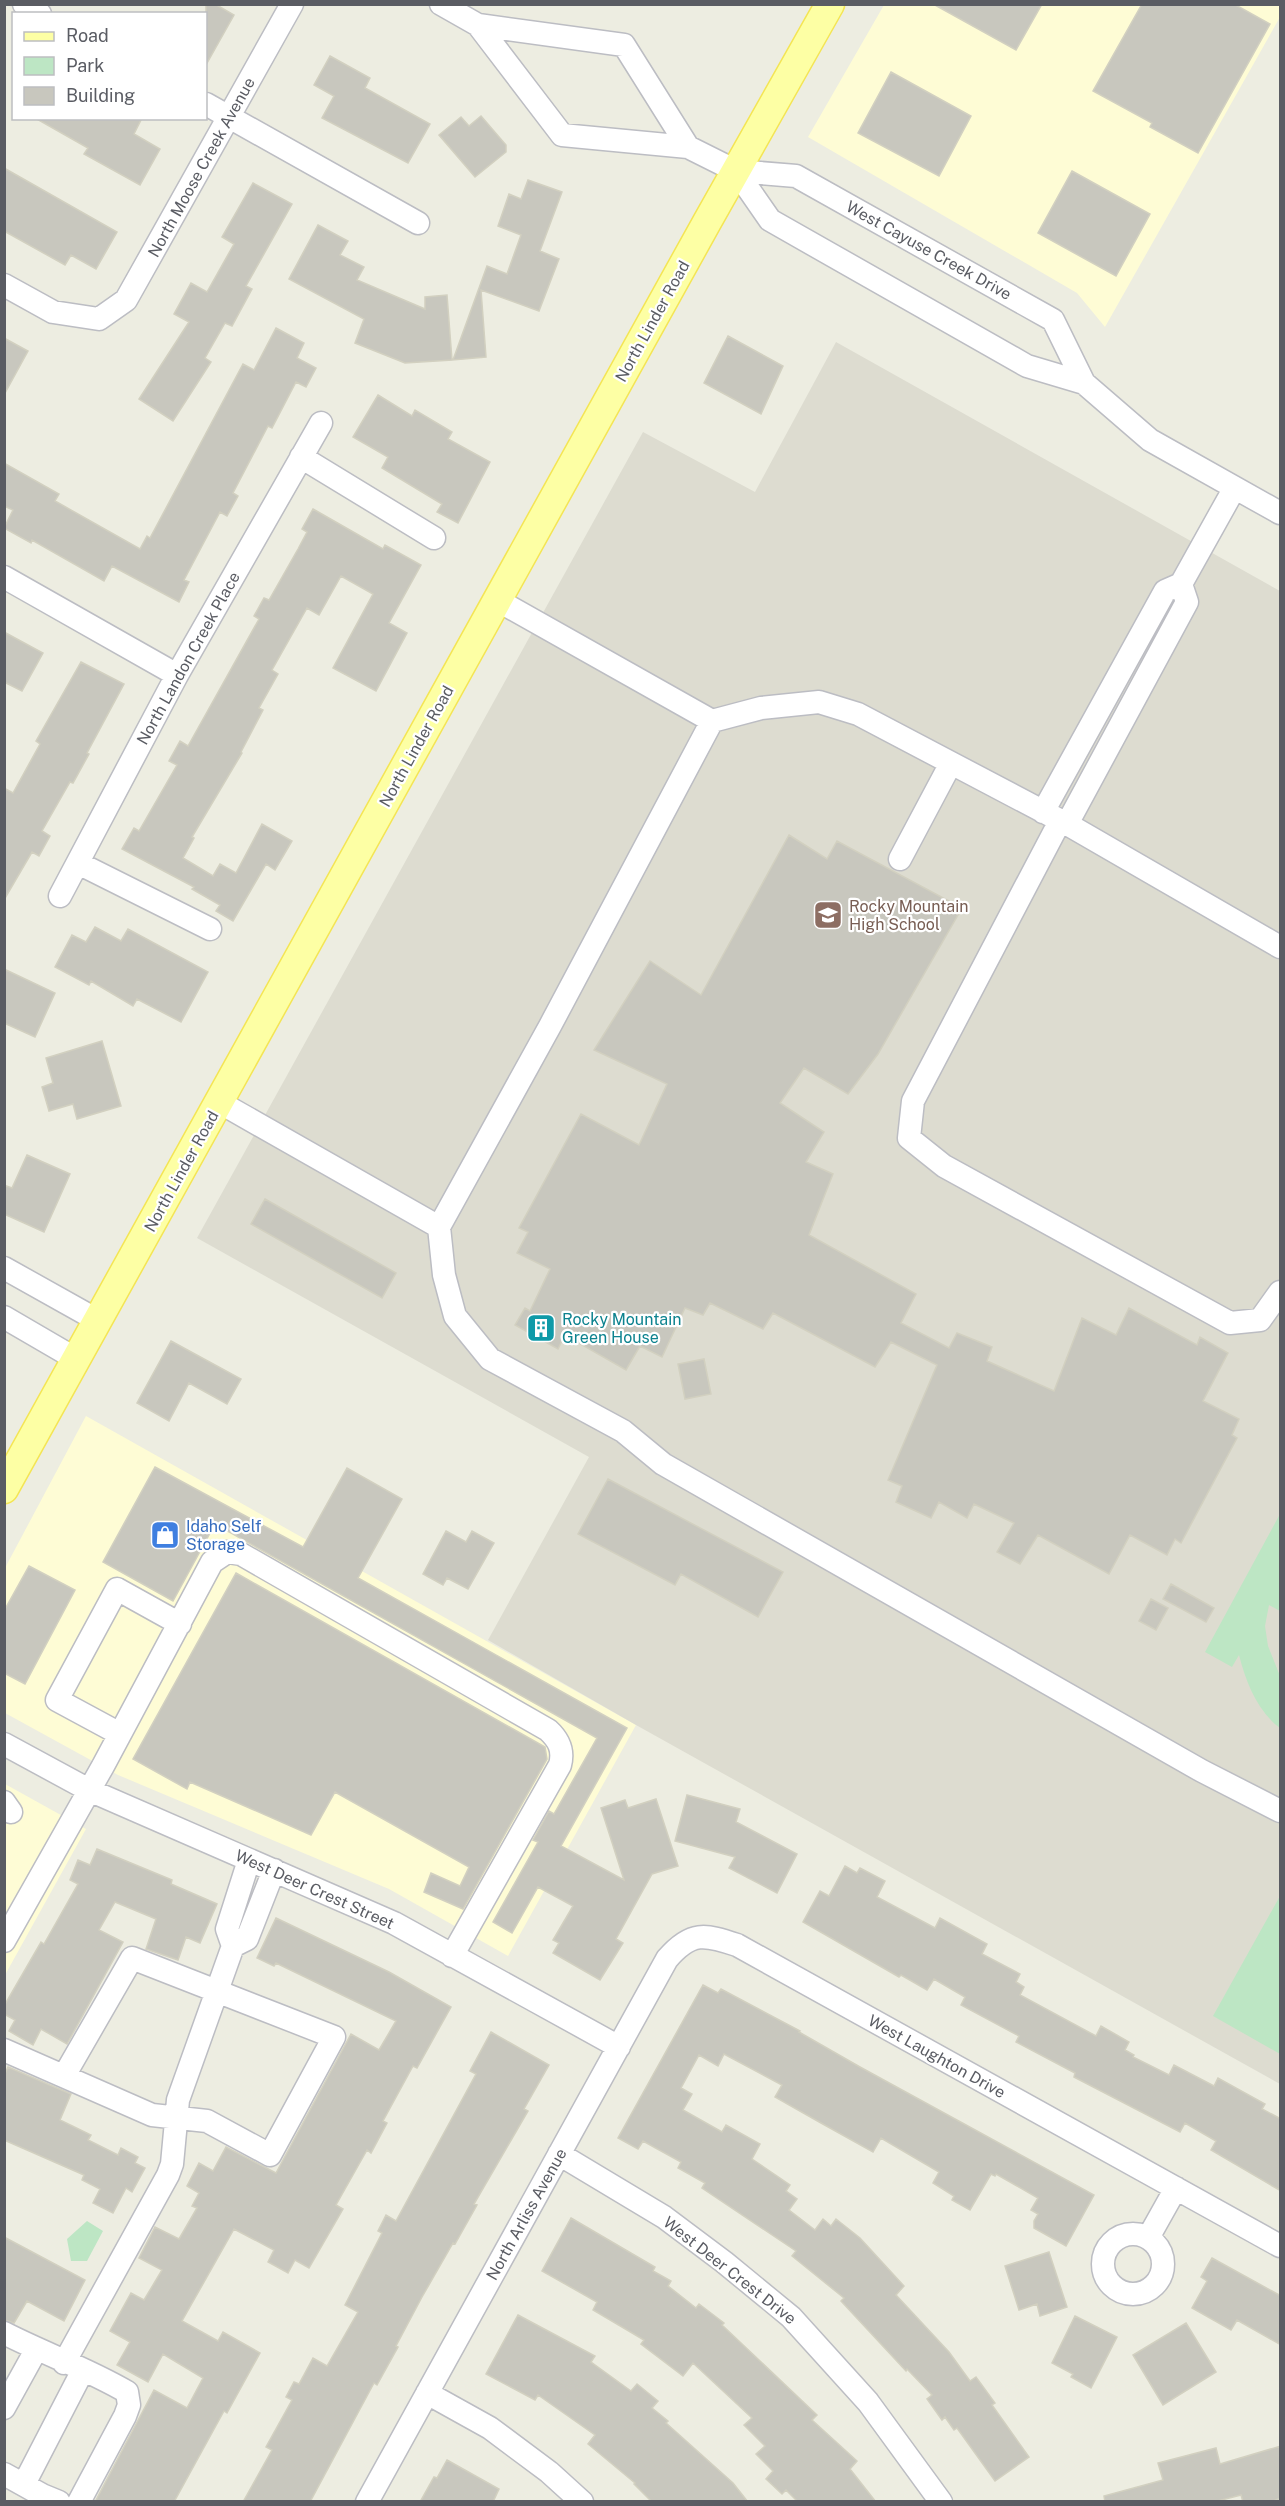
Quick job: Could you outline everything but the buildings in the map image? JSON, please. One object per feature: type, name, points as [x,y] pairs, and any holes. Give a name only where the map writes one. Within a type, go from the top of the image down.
[{"type":"main road","name":"North Linder Road","points":[[4,1489],[830,4]]},
{"type":"street","points":[[24,4],[37,12]]},
{"type":"street","name":"North Moose Creek Avenue","points":[[4,285],[53,312],[99,319],[126,300],[292,4]]},
{"type":"street","name":"West Cayuse Creek Drive","points":[[441,4],[478,26],[562,135],[688,147],[736,171],[796,176],[1053,320],[1084,383],[1150,440],[1234,489],[1281,513]]},
{"type":"street","name":"West Cayuse Creek Drive","points":[[478,26],[624,45],[688,147]]},
{"type":"street","points":[[207,105],[418,223]]},
{"type":"street","name":"West Cayuse Creek Drive","points":[[736,171],[770,220],[1027,366],[1084,383]]},
{"type":"street","name":"North Landon Creek Place","points":[[60,896],[177,675],[321,423]]},
{"type":"street","points":[[301,457],[434,538]]},
{"type":"street","points":[[1234,489],[1181,584],[1187,602],[1056,819],[913,1101],[909,1138],[944,1166],[1230,1323],[1260,1320],[1281,1292]]},
{"type":"street","points":[[4,577],[177,675]]},
{"type":"street","points":[[497,600],[712,721],[761,708],[819,702],[858,714],[1056,819],[1281,947]]},
{"type":"street","points":[[712,721],[550,1026],[439,1227],[444,1275],[455,1316],[490,1359],[623,1431],[674,1470],[1202,1771],[1281,1811]]},
{"type":"street","points":[[900,859],[951,763]]},
{"type":"street","points":[[78,863],[210,929]]},
{"type":"street","points":[[219,1102],[439,1227]]},
{"type":"street","points":[[4,1268],[97,1320]]},
{"type":"street","points":[[4,1317],[76,1359]]},
{"type":"street","points":[[4,1941],[120,1734],[212,1563],[218,1556],[227,1552],[242,1554],[548,1730],[558,1739],[562,1758],[560,1765],[452,1956]]},
{"type":"street","points":[[120,1734],[57,1700],[117,1589],[180,1624]]},
{"type":"street","name":"West Deer Crest Street","points":[[4,1744],[89,1790],[394,1923],[619,2047]]},
{"type":"street","points":[[4,1803],[12,1812],[4,1812]]},
{"type":"street","points":[[59,2502],[14,2479],[74,2366],[168,2175],[172,2164],[178,2100],[233,1946],[227,1929],[249,1860]]},
{"type":"street","points":[[233,1946],[247,1939],[273,1870]]},
{"type":"street","name":"North Arliss Avenue","points":[[367,2502],[667,1959],[678,1946],[695,1936]]},
{"type":"street","name":"West Laughton Drive","points":[[695,1936],[716,1938],[737,1945],[1281,2246]]},
{"type":"street","points":[[4,2050],[152,2115],[207,2121],[270,2155],[334,2037],[132,1958],[64,2076]]},
{"type":"street","name":"West Deer Crest Drive","points":[[559,2154],[664,2217],[791,2317],[868,2402],[940,2502]]},
{"type":"street","points":[[1148,2238],[1176,2188]]},
{"type":"street","points":[[4,2332],[36,2350],[127,2392],[129,2405],[95,2475],[79,2502]]},
{"type":"street","points":[[4,2408],[36,2350]]},
{"type":"street","points":[[427,2393],[490,2428],[549,2472],[582,2502]]},
{"type":"shaded area","points":[[884,5],[1280,5],[1280,17],[1105,327],[1077,293],[808,137]]},
{"type":"shaded area","name":"Rocky Mountain High School","points":[[836,342],[1280,591],[1280,2084],[488,1640],[589,1457],[197,1238],[643,432],[755,492]]},
{"type":"shaded area","points":[[86,1416],[636,1725],[508,1956],[389,1889],[118,1775],[5,1713],[5,1568]]},
{"type":"shaded area","points":[[5,1784],[86,1829],[5,1975]]},
{"type":"green space","points":[[1280,1514],[1280,1611],[1269,1605],[1265,1626],[1268,1646],[1280,1676],[1280,1728],[1259,1705],[1245,1675],[1239,1655],[1232,1667],[1205,1652]]},
{"type":"green space","points":[[1280,1896],[1280,2054],[1213,2016]]},
{"type":"green space","points":[[87,2221],[103,2231],[87,2261],[71,2261],[67,2239]]},
{"type":"place","name":"Rocky Mountain High School","points":[[828,915]]},
{"type":"place","name":"Rocky Mountain Green House","points":[[541,1328]]},
{"type":"place","name":"Idaho Self Storage","points":[[165,1535]]}]
